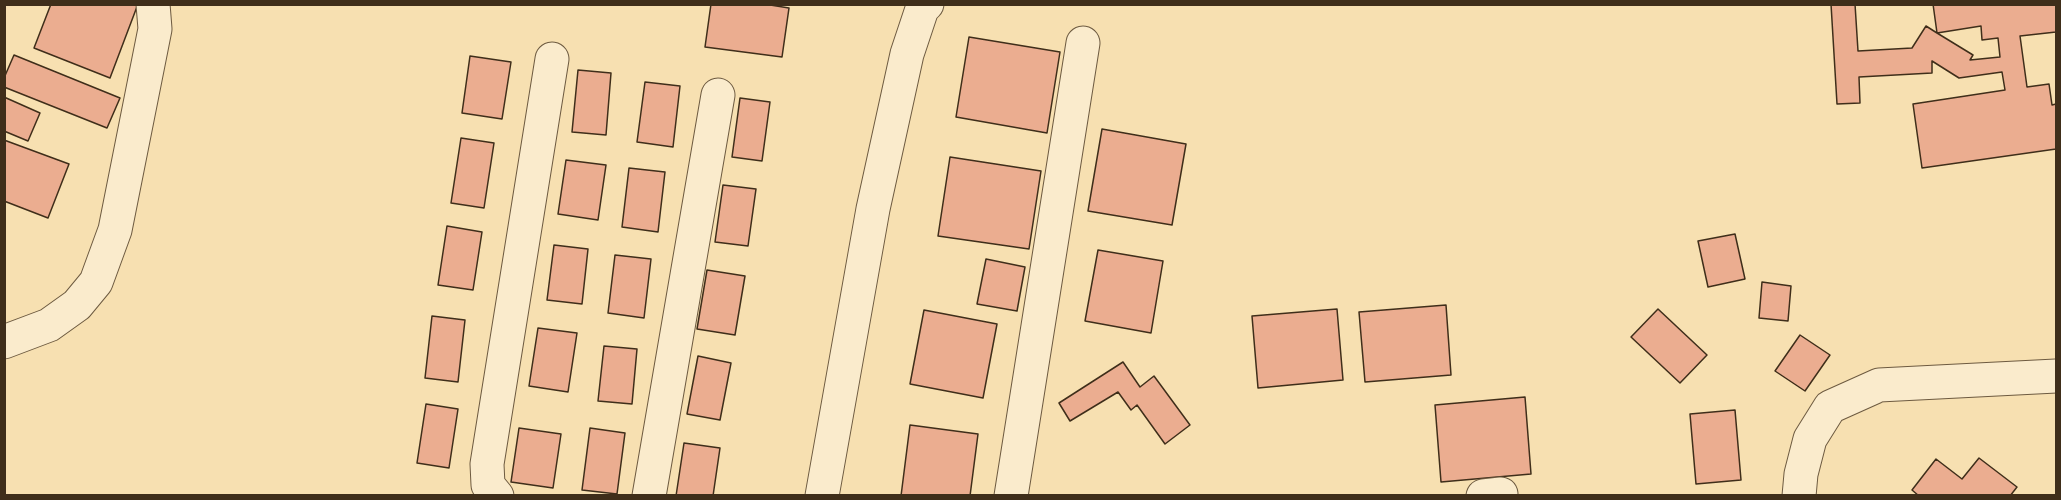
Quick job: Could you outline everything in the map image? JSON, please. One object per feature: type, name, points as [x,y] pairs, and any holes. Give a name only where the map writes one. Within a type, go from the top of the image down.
[{"type":"street","points":[[4,342],[49,325],[77,305],[96,282],[114,230],[155,29],[153,4]]},
{"type":"street","points":[[822,495],[873,209],[907,54],[921,6]]},
{"type":"street","points":[[1011,495],[1083,43]]},
{"type":"street","points":[[497,495],[488,484],[487,464],[552,59]]},
{"type":"street","points":[[649,495],[718,95]]},
{"type":"street","points":[[1798,495],[1810,439],[1830,407],[1879,385],[2056,376]]},
{"type":"building","points":[[51,4],[138,4],[110,78],[34,48]]},
{"type":"building","points":[[711,4],[764,4],[789,8],[782,57],[705,47]]},
{"type":"building","points":[[1831,4],[1855,4],[1858,51],[1912,48],[1926,26],[1937,33],[1933,4],[2056,4],[2056,32],[2020,36],[2027,87],[2049,84],[2052,105],[2056,104],[2056,149],[1922,168],[1913,104],[2005,90],[2002,72],[1959,78],[1932,61],[1932,73],[1859,77],[1860,103],[1837,104]],"holes":[[[1981,26],[1982,40],[1998,38],[2000,57],[1970,60],[1973,55],[1937,33]]]},
{"type":"building","points":[[969,37],[1060,52],[1047,133],[956,117]]},
{"type":"building","points":[[14,55],[120,98],[107,128],[4,87],[4,78]]},
{"type":"building","points":[[470,56],[511,62],[502,119],[462,113]]},
{"type":"building","points":[[578,70],[611,73],[606,135],[572,132]]},
{"type":"building","points":[[645,82],[680,86],[673,147],[637,142]]},
{"type":"building","points":[[4,97],[40,113],[28,141],[4,131]]},
{"type":"building","points":[[740,98],[770,102],[762,161],[732,157]]},
{"type":"building","points":[[1102,129],[1186,144],[1172,225],[1088,211]]},
{"type":"building","points":[[461,138],[494,143],[484,208],[451,203]]},
{"type":"building","points":[[4,140],[69,164],[48,218],[4,201]]},
{"type":"building","points":[[950,157],[1041,171],[1029,249],[938,236]]},
{"type":"building","points":[[566,160],[606,165],[598,220],[558,214]]},
{"type":"building","points":[[629,168],[665,172],[658,232],[622,227]]},
{"type":"building","points":[[723,185],[756,189],[748,246],[715,242]]},
{"type":"building","points":[[447,226],[482,232],[473,290],[438,285]]},
{"type":"building","points":[[1735,234],[1745,279],[1708,287],[1698,241]]},
{"type":"building","points":[[554,245],[588,249],[582,304],[547,300]]},
{"type":"building","points":[[1098,250],[1163,261],[1151,333],[1085,321]]},
{"type":"building","points":[[615,255],[651,259],[644,318],[608,313]]},
{"type":"building","points":[[986,259],[1025,267],[1017,311],[977,304]]},
{"type":"building","points":[[707,270],[745,276],[735,335],[697,329]]},
{"type":"building","points":[[1762,282],[1791,286],[1788,321],[1759,318]]},
{"type":"building","points":[[1446,305],[1451,375],[1365,382],[1359,312]]},
{"type":"building","points":[[1337,309],[1343,380],[1258,388],[1252,316]]},
{"type":"building","points":[[1658,309],[1707,355],[1680,383],[1631,337]]},
{"type":"building","points":[[924,310],[997,324],[983,398],[910,384]]},
{"type":"building","points":[[432,316],[465,320],[458,382],[425,378]]},
{"type":"building","points":[[538,328],[577,333],[568,392],[529,386]]},
{"type":"building","points":[[1800,335],[1830,355],[1805,391],[1775,371]]},
{"type":"building","points":[[604,346],[637,349],[632,404],[598,401]]},
{"type":"building","points":[[698,356],[731,363],[720,420],[687,414]]},
{"type":"building","points":[[1123,362],[1140,387],[1154,376],[1190,425],[1165,444],[1137,405],[1131,410],[1118,392],[1070,421],[1059,403]]},
{"type":"building","points":[[1525,397],[1531,474],[1441,482],[1435,405]]},
{"type":"building","points":[[426,404],[458,409],[449,468],[417,463]]},
{"type":"building","points":[[1735,410],[1741,480],[1696,484],[1690,414]]},
{"type":"building","points":[[910,425],[978,434],[970,496],[901,496]]},
{"type":"building","points":[[519,428],[561,434],[553,488],[511,482]]},
{"type":"building","points":[[590,428],[625,433],[617,494],[582,490]]},
{"type":"building","points":[[684,443],[720,448],[713,496],[676,496]]},
{"type":"building","points":[[1979,458],[2017,487],[2010,496],[1919,496],[1912,490],[1936,459],[1962,479]]}]
